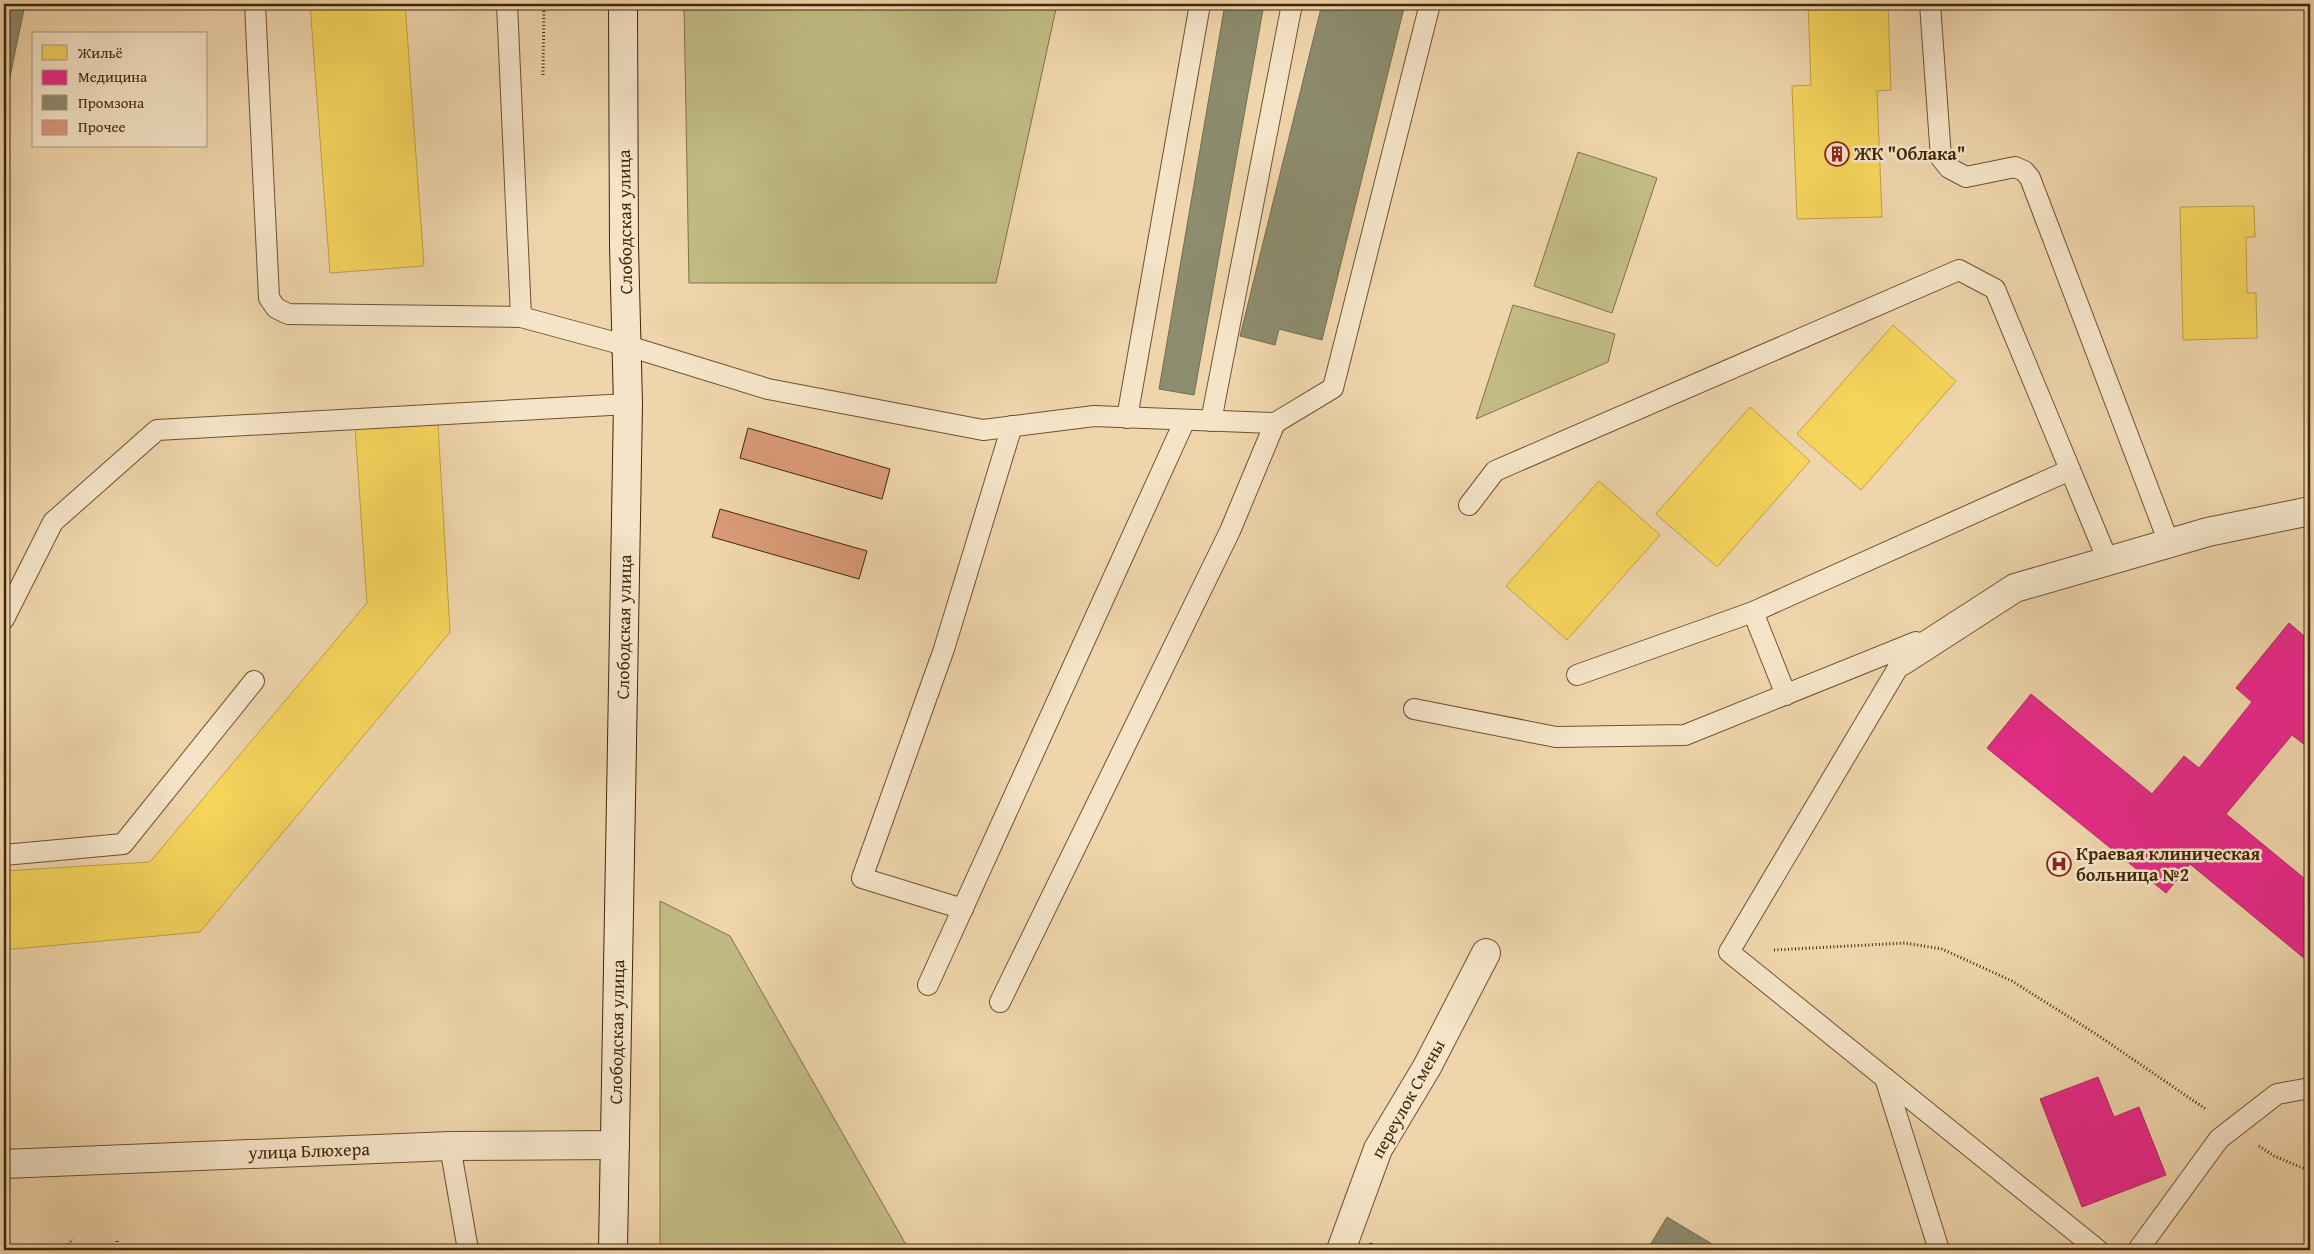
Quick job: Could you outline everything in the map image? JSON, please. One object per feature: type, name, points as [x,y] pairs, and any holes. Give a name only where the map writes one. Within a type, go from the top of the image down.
[{"type":"street","name":"Слободская улица","points":[[613,1250],[628,404],[624,246],[623,4]]},
{"type":"street","points":[[1902,661],[2015,588],[2208,532],[2310,511]]},
{"type":"street","name":"переулок Смены","points":[[1340,1250],[1378,1149],[1427,1067],[1486,953]]},
{"type":"street","name":"улица Блюхера","points":[[4,1164],[450,1146],[615,1145]]},
{"type":"lane","points":[[256,4],[269,298],[276,308],[288,314],[522,317],[628,346],[768,389],[983,430],[1094,416],[1275,423],[1333,388],[1430,4]]},
{"type":"lane","points":[[507,4],[522,317]]},
{"type":"lane","points":[[1127,418],[1200,4]]},
{"type":"lane","points":[[1211,421],[1292,4]]},
{"type":"lane","points":[[1930,4],[1941,158],[1949,168],[1966,178],[2014,167],[2024,171],[2030,178],[2169,543]]},
{"type":"lane","points":[[1469,505],[1494,470],[1959,270],[1995,289],[2108,561]]},
{"type":"lane","points":[[4,618],[52,522],[157,430],[628,404]]},
{"type":"lane","points":[[928,985],[1185,420]]},
{"type":"lane","points":[[1000,1002],[1230,531],[1275,423]]},
{"type":"lane","points":[[963,909],[862,878],[944,649],[1012,426]]},
{"type":"lane","points":[[1577,675],[1753,612],[2070,470]]},
{"type":"lane","points":[[1753,612],[1786,694]]},
{"type":"lane","points":[[1414,709],[1556,737],[1685,734],[1955,626]]},
{"type":"lane","points":[[1902,661],[1729,952],[2098,1250]]},
{"type":"lane","points":[[4,855],[123,844],[254,681]]},
{"type":"lane","points":[[1885,1078],[1939,1250]]},
{"type":"lane","points":[[2138,1250],[2219,1139],[2277,1094],[2310,1088]]},
{"type":"lane","points":[[450,1146],[468,1250]]},
{"type":"path","points":[[1729,952],[1905,943],[1942,949],[2012,981],[2096,1034],[2274,1156],[2310,1171]]},
{"type":"path","points":[[64,1250],[73,1238]]},
{"type":"path","points":[[117,1241],[117,1250]]},
{"type":"shaded area","points":[[684,4],[1057,4],[996,283],[689,283]]},
{"type":"shaded area","points":[[1578,152],[1657,178],[1612,313],[1534,286]]},
{"type":"shaded area","points":[[1513,305],[1615,334],[1608,362],[1476,419]]},
{"type":"shaded area","points":[[660,901],[730,936],[909,1250],[660,1250]]},
{"type":"building: Жильё","points":[[310,4],[405,4],[424,266],[330,273]]},
{"type":"building: Жильё","name":"ЖК \"Облака\"","points":[[1808,4],[1888,4],[1891,90],[1877,91],[1882,217],[1797,219],[1792,86],[1811,85]]},
{"type":"building: Жильё","points":[[2254,206],[2255,237],[2246,237],[2247,293],[2256,293],[2257,338],[2183,340],[2180,207]]},
{"type":"building: Жильё","points":[[1893,325],[1956,381],[1861,490],[1797,434]]},
{"type":"building: Жильё","points":[[1750,407],[1810,461],[1717,567],[1656,514]]},
{"type":"building: Жильё","points":[[438,425],[450,632],[200,932],[4,950],[4,871],[150,862],[367,603],[355,428]]},
{"type":"building: Жильё","points":[[1599,481],[1660,535],[1567,640],[1506,586]]},
{"type":"building: Медицина","points":[[2289,623],[2310,641],[2310,749],[2292,735],[2226,814],[2310,883],[2310,963],[2190,864],[2166,893],[1987,748],[2031,694],[2152,794],[2184,756],[2199,768],[2252,702],[2236,688]]},
{"type":"building: Медицина","points":[[2098,1077],[2114,1117],[2139,1107],[2166,1175],[2082,1207],[2040,1099]]},
{"type":"building: Промзона","points":[[4,4],[25,4],[4,106]]},
{"type":"building: Промзона","points":[[1225,4],[1264,4],[1194,395],[1159,389]]},
{"type":"building: Промзона","points":[[1322,4],[1405,4],[1322,340],[1279,329],[1275,345],[1240,336]]},
{"type":"building: Промзона","points":[[1667,1217],[1722,1250],[1647,1250]]},
{"type":"building: Прочее","points":[[748,428],[890,469],[882,499],[740,458]]},
{"type":"building: Прочее","points":[[720,509],[867,551],[859,579],[712,537]]},
{"type":"building: Прочее","points":[[1370,1243],[1390,1250],[1367,1250]]},
{"type":"place","name":"ЖК \"Облака\"","points":[[1837,154]]},
{"type":"place","name":"Краевая клиническая больница №2","points":[[2059,864]]}]
